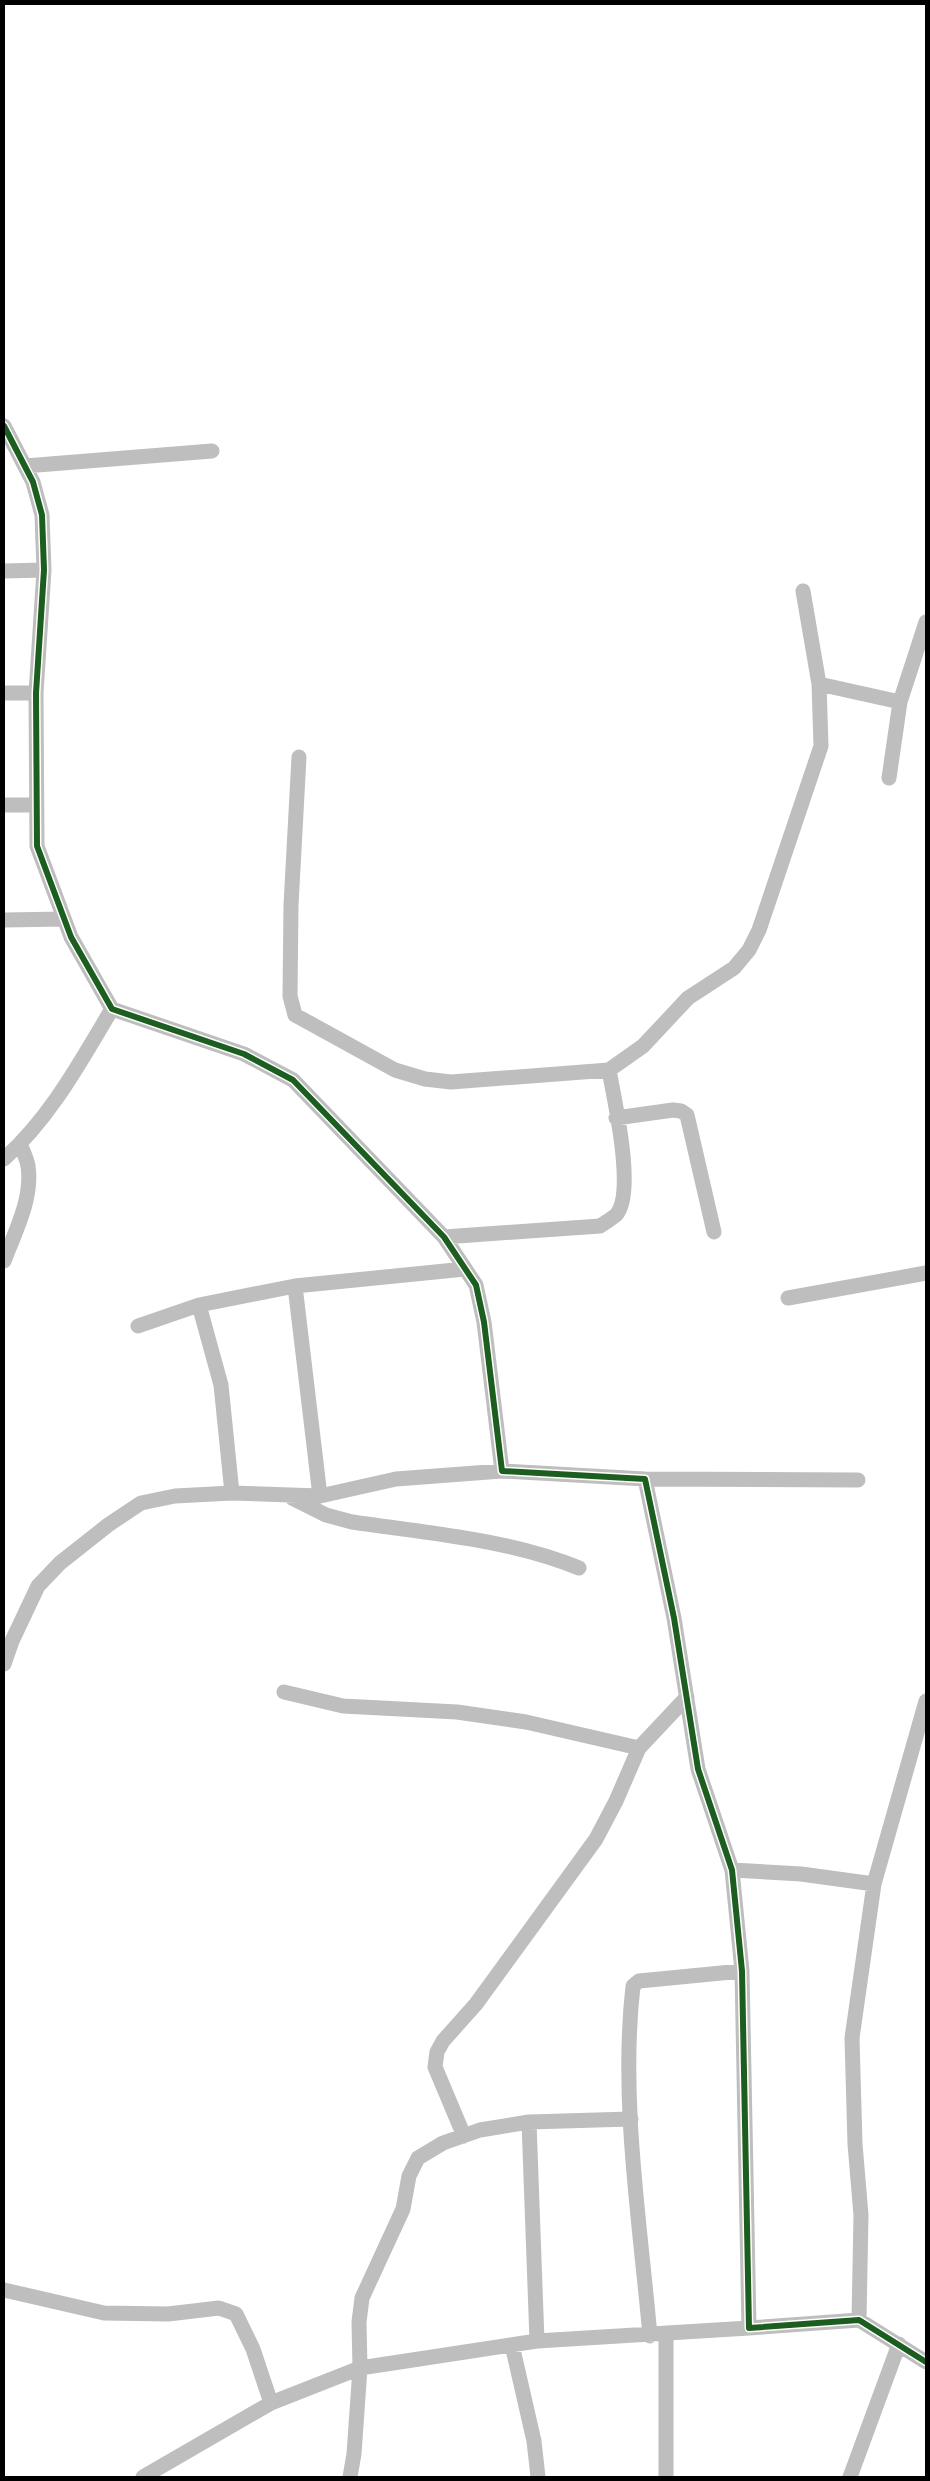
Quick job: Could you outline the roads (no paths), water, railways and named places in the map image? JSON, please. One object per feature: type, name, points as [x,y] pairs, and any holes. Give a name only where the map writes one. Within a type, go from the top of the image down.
[{"type":"street","points":[[4,426],[33,482],[42,515],[44,570],[36,693],[37,846],[71,937],[112,1009],[244,1054],[293,1080],[444,1237],[476,1285],[484,1322],[502,1471]]},
{"type":"street","points":[[25,466],[212,451]]},
{"type":"street","points":[[4,570],[44,570]]},
{"type":"street","points":[[299,757],[291,905],[290,996],[295,1015],[395,1070],[425,1079],[451,1082],[609,1070],[644,1046],[688,998],[734,968],[749,950],[759,930],[821,746],[819,684],[803,591]]},
{"type":"street","points":[[889,778],[900,702],[926,622]]},
{"type":"street","points":[[819,684],[900,702]]},
{"type":"street","points":[[4,693],[36,693]]},
{"type":"street","points":[[4,805],[36,805]]},
{"type":"street","points":[[4,920],[64,919]]},
{"type":"street","points":[[4,1159],[20,1144],[60,1095],[112,1009]]},
{"type":"street","points":[[444,1237],[600,1226],[616,1214],[622,1198],[625,1172],[609,1070]]},
{"type":"street","points":[[616,1118],[673,1110],[681,1110],[687,1115],[714,1232]]},
{"type":"street","points":[[4,1261],[24,1209],[29,1184],[28,1165],[20,1144]]},
{"type":"street","points":[[138,1326],[199,1305],[295,1286],[465,1270]]},
{"type":"street","points":[[788,1298],[926,1273]]},
{"type":"street","points":[[295,1286],[320,1496]]},
{"type":"street","points":[[199,1305],[221,1385],[232,1493]]},
{"type":"street","points":[[4,1663],[12,1641],[38,1586],[60,1563],[108,1525],[141,1503],[175,1496],[232,1493],[320,1496],[396,1479],[502,1471],[645,1479],[858,1480]]},
{"type":"street","points":[[645,1479],[660,1542],[698,1769],[732,1870],[742,1971],[749,2328]]},
{"type":"street","points":[[286,1495],[326,1515],[352,1522],[514,1548],[548,1556],[579,1568]]},
{"type":"street","points":[[284,1692],[343,1706],[458,1712],[526,1722],[639,1748]]},
{"type":"street","points":[[464,2136],[435,2067],[438,2052],[443,2041],[476,2004],[596,1839],[639,1748],[687,1697]]},
{"type":"street","points":[[858,2320],[861,2215],[855,2144],[852,2038],[874,1884],[926,1701]]},
{"type":"street","points":[[732,1870],[801,1874],[874,1884]]},
{"type":"street","points":[[650,2336],[630,2119],[631,2006],[633,1986],[639,1981],[742,1971]]},
{"type":"street","points":[[350,2477],[354,2454],[360,2368],[359,2322],[362,2298],[403,2209],[409,2176],[418,2158],[443,2143],[480,2130],[529,2122],[630,2119]]},
{"type":"street","points":[[529,2122],[537,2341]]},
{"type":"street","points":[[4,2290],[104,2313],[168,2314],[219,2308],[236,2314],[253,2349],[271,2403]]},
{"type":"street","points":[[143,2477],[271,2403],[360,2368],[537,2341],[650,2336],[858,2320],[926,2362]]},
{"type":"street","points":[[666,2334],[666,2477]]},
{"type":"street","points":[[850,2477],[899,2344]]},
{"type":"street","points":[[512,2345],[534,2441],[538,2477]]}]
